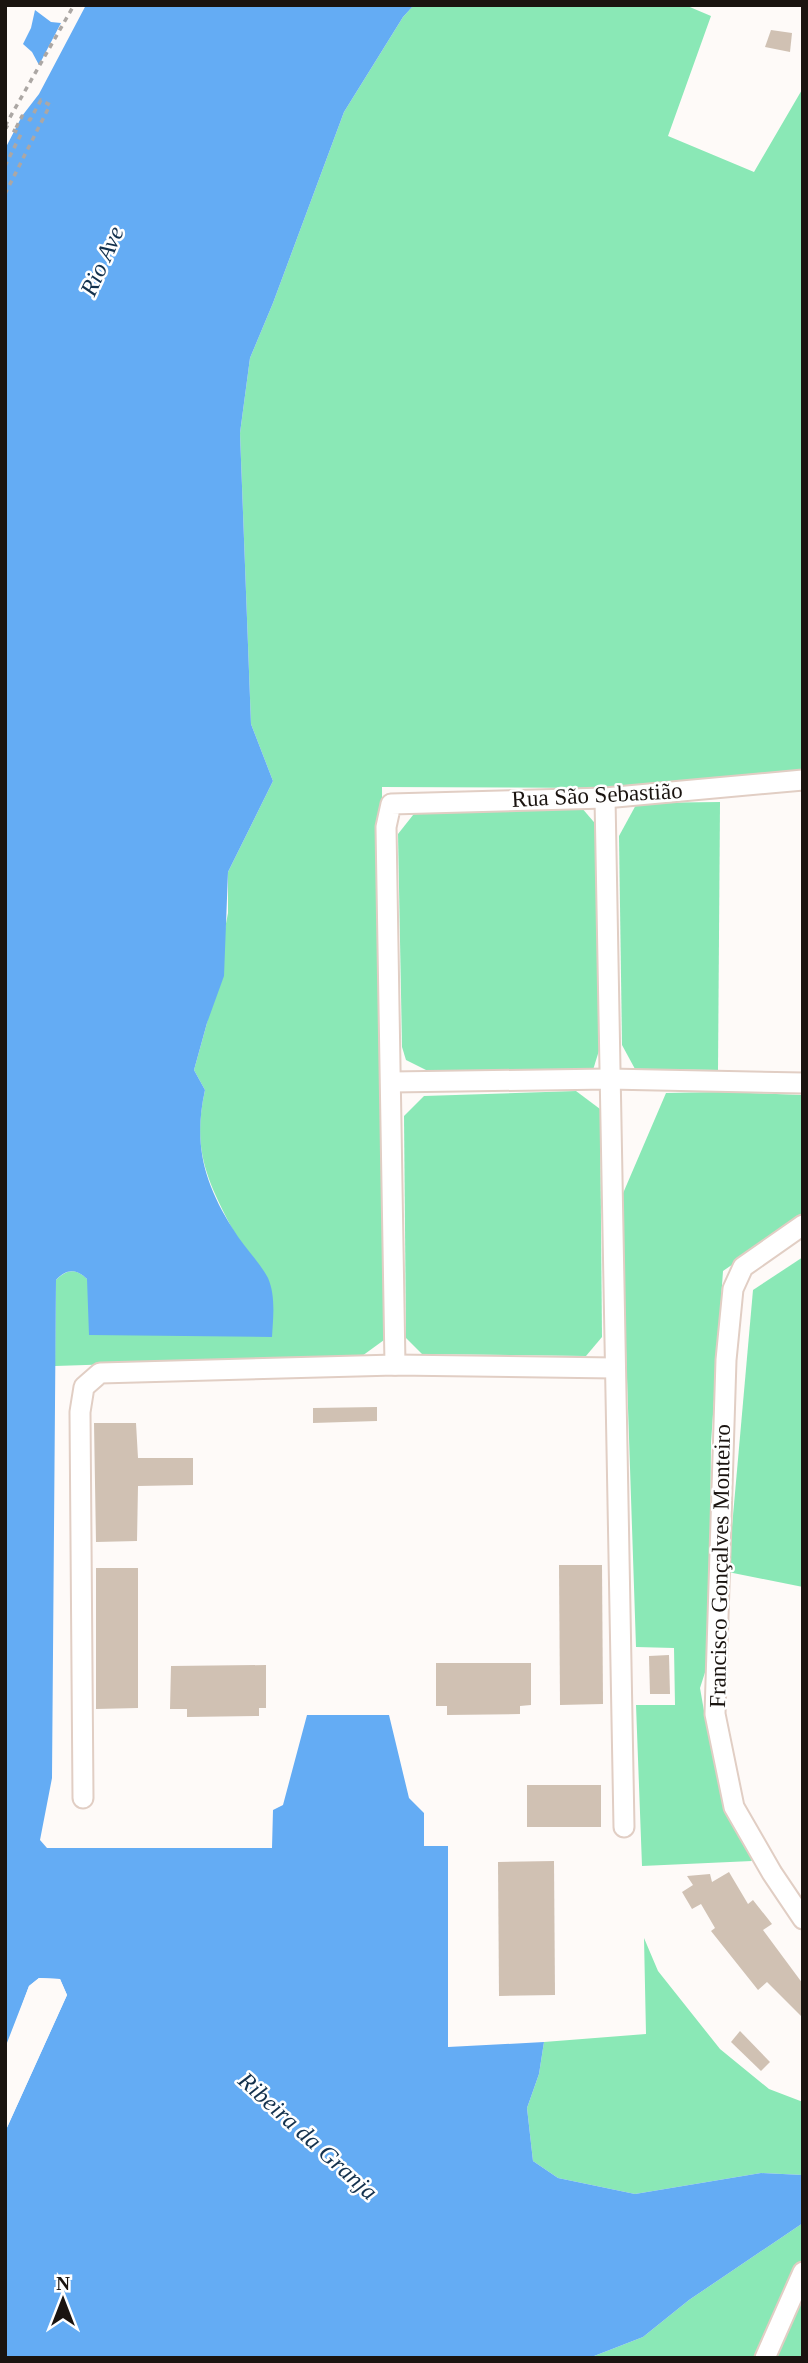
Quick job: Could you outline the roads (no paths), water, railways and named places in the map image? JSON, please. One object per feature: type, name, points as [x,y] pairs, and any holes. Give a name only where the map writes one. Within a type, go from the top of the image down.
[{"type":"street","name":"Rua São Sebastião","points":[[392,1082],[386,827],[391,804],[605,798],[803,780]]},
{"type":"street","points":[[605,798],[624,1827]]},
{"type":"street","points":[[395,1365],[392,1082],[609,1079],[803,1083]]},
{"type":"street","name":"Francisco Gonçalves Monteiro","points":[[803,1226],[743,1267],[733,1289],[725,1388],[715,1714],[734,1807],[751,1839],[803,1919]]},
{"type":"street","points":[[83,1798],[80,1412],[84,1387],[100,1373],[395,1365],[614,1368]]},
{"type":"street","points":[[765,2358],[803,2272]]},
{"type":"water","points":[[86,5],[414,5],[403,17],[344,112],[250,358],[240,433],[251,724],[273,781],[228,872],[224,976],[194,1070],[205,1090],[200,1128],[208,1179],[233,1229],[271,1285],[272,1337],[89,1335],[87,1279],[71,1271],[56,1280],[52,1778],[40,1840],[47,1848],[272,1848],[273,1810],[283,1805],[307,1715],[389,1715],[409,1798],[424,1813],[424,1846],[448,1846],[448,2047],[544,2042],[539,2074],[527,2108],[533,2161],[558,2178],[635,2194],[761,2173],[803,2175],[803,2223],[689,2300],[643,2337],[589,2358],[5,2358],[5,2132],[67,1995],[60,1979],[39,1978],[29,1986],[5,2048],[5,149],[22,116],[39,94]]},
{"type":"water","points":[[35,10],[51,22],[61,23],[39,65],[32,52],[23,44],[31,28]]},
{"type":"water label","name":"Rio Ave","points":[[102,261]]},
{"type":"water label","name":"Ribeira da Granja","points":[[308,2136]]}]
